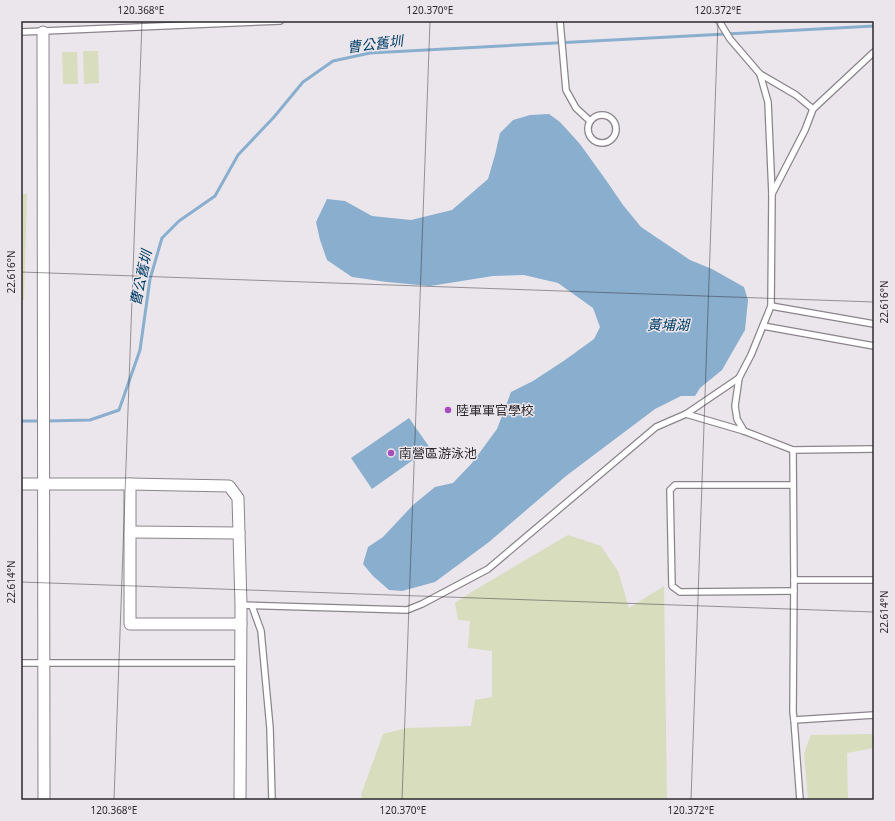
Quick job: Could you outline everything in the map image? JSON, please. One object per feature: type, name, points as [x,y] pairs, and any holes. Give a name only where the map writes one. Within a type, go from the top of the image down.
[{"type":"street","points":[[43,32],[44,800]]},
{"type":"street","points":[[21,484],[229,486],[238,498],[239,533],[247,605],[241,624],[240,800]]},
{"type":"street","points":[[130,484],[130,624],[241,624]]},
{"type":"street","points":[[131,532],[239,533]]},
{"type":"lane","points":[[21,32],[280,21]]},
{"type":"lane","points":[[560,21],[566,90],[576,108],[590,121]]},
{"type":"lane","points":[[720,23],[730,39],[760,74],[796,95],[813,109]]},
{"type":"lane","points":[[772,194],[805,130],[813,109],[874,52]]},
{"type":"lane","points":[[744,431],[738,419],[735,406],[739,378],[751,355],[771,306],[772,194],[768,102],[760,74]]},
{"type":"lane","points":[[605,115],[609,117],[615,124],[615,132],[610,140],[606,142],[596,142],[592,139],[588,130],[590,121],[596,116],[605,115]]},
{"type":"lane","points":[[771,306],[874,324]]},
{"type":"lane","points":[[763,326],[874,346]]},
{"type":"lane","points":[[247,605],[407,610],[422,604],[488,569],[656,427],[686,414],[739,378]]},
{"type":"lane","points":[[686,414],[744,431],[793,450],[874,449]]},
{"type":"lane","points":[[793,450],[793,712],[800,800]]},
{"type":"lane","points":[[793,485],[675,485],[670,490],[672,586],[680,592],[794,591]]},
{"type":"lane","points":[[794,580],[874,580]]},
{"type":"lane","points":[[247,605],[261,631],[270,728],[272,800]]},
{"type":"lane","points":[[21,663],[241,663]]},
{"type":"lane","points":[[794,720],[874,716]]},
{"type":"green space","points":[[83,51],[98,51],[99,83],[84,84]]},
{"type":"green space","points":[[62,52],[77,52],[78,84],[63,84]]},
{"type":"green space","points":[[21,194],[27,194],[24,300],[21,300]]},
{"type":"green space","points":[[568,535],[601,546],[618,571],[629,608],[664,586],[667,800],[362,800],[361,795],[383,734],[406,728],[471,726],[475,700],[492,697],[492,651],[468,648],[470,621],[458,620],[455,603]]},
{"type":"green space","points":[[874,734],[874,748],[847,753],[848,800],[808,800],[804,753],[811,735]]},
{"type":"water","name":"黃埔湖","points":[[549,114],[560,122],[580,144],[623,205],[641,227],[690,260],[712,269],[744,287],[748,300],[745,330],[722,370],[700,388],[695,396],[681,396],[655,409],[566,476],[489,542],[435,582],[402,591],[389,590],[373,576],[363,564],[368,547],[383,537],[413,505],[435,487],[453,483],[472,463],[497,429],[511,392],[533,381],[594,339],[600,327],[593,308],[558,283],[524,275],[493,276],[430,286],[352,277],[327,260],[316,222],[327,199],[345,201],[372,216],[411,220],[452,210],[488,179],[500,133],[513,120],[530,115]]},
{"type":"water","name":"南營區游泳池","points":[[409,418],[430,448],[372,489],[351,458]]},
{"type":"waterway","name":"曹公舊圳","points":[[46,421],[90,420],[119,410],[140,350],[150,279],[162,238],[179,221],[215,196],[238,155],[274,117],[303,82],[333,61],[370,53],[874,26]]},
{"type":"waterway","name":"曹公舊圳","points":[[21,421],[41,421]]},
{"type":"place","name":"陸軍軍官學校","points":[[448,410]]},
{"type":"place","name":"南營區游泳池","points":[[391,453]]}]
